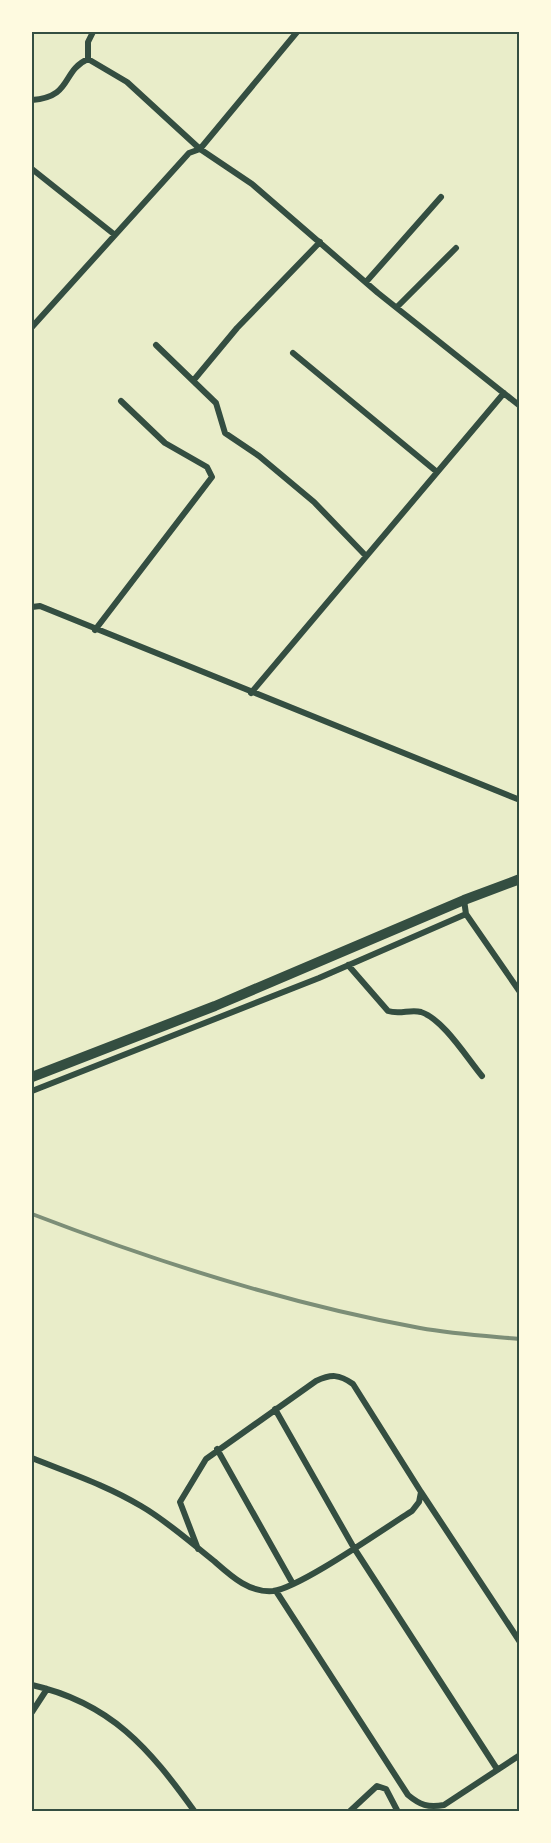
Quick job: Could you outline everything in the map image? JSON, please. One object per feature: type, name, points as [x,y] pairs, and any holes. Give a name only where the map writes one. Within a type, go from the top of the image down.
[{"type":"main road","points":[[32,1077],[215,1006],[464,900],[519,879]]},
{"type":"street","points":[[88,59],[88,42],[93,32]]},
{"type":"street","points":[[32,327],[189,153],[200,149],[297,32]]},
{"type":"street","points":[[32,100],[52,97],[68,82],[81,62],[88,59]]},
{"type":"street","points":[[88,59],[127,82],[200,149],[252,184],[397,308],[519,406]]},
{"type":"street","points":[[32,169],[115,235]]},
{"type":"street","points":[[366,282],[441,197]]},
{"type":"street","points":[[193,381],[237,328],[320,242]]},
{"type":"street","points":[[397,308],[456,248]]},
{"type":"street","points":[[156,345],[216,403],[225,433],[259,456],[314,502],[366,556]]},
{"type":"street","points":[[292,353],[437,472]]},
{"type":"street","points":[[251,693],[504,393]]},
{"type":"street","points":[[95,630],[212,477],[207,467],[165,443],[121,401]]},
{"type":"street","points":[[32,605],[519,800]]},
{"type":"street","points":[[464,900],[466,914],[519,992]]},
{"type":"street","points":[[32,1091],[348,965],[466,914]]},
{"type":"street","points":[[348,965],[388,1011],[405,1013],[417,1011],[437,1021],[482,1076]]},
{"type":"street","points":[[198,1549],[180,1502],[197,1471],[217,1449],[315,1381],[330,1375],[342,1376],[353,1384],[519,1642]]},
{"type":"street","points":[[275,1409],[354,1548],[497,1770]]},
{"type":"street","points":[[217,1449],[293,1584]]},
{"type":"street","points":[[32,1458],[108,1488],[142,1506],[247,1586],[261,1591],[276,1590],[293,1584],[354,1548],[412,1510],[419,1502],[421,1492]]},
{"type":"street","points":[[276,1590],[408,1795],[418,1804],[431,1808],[444,1805],[519,1755]]},
{"type":"street","points":[[32,1685],[97,1709],[125,1729],[148,1750],[195,1812]]},
{"type":"street","points":[[32,1712],[46,1689]]},
{"type":"street","points":[[349,1812],[377,1786],[386,1789],[398,1812]]},
{"type":"railway","points":[[32,1214],[175,1265],[321,1307],[432,1330],[520,1339]]}]
